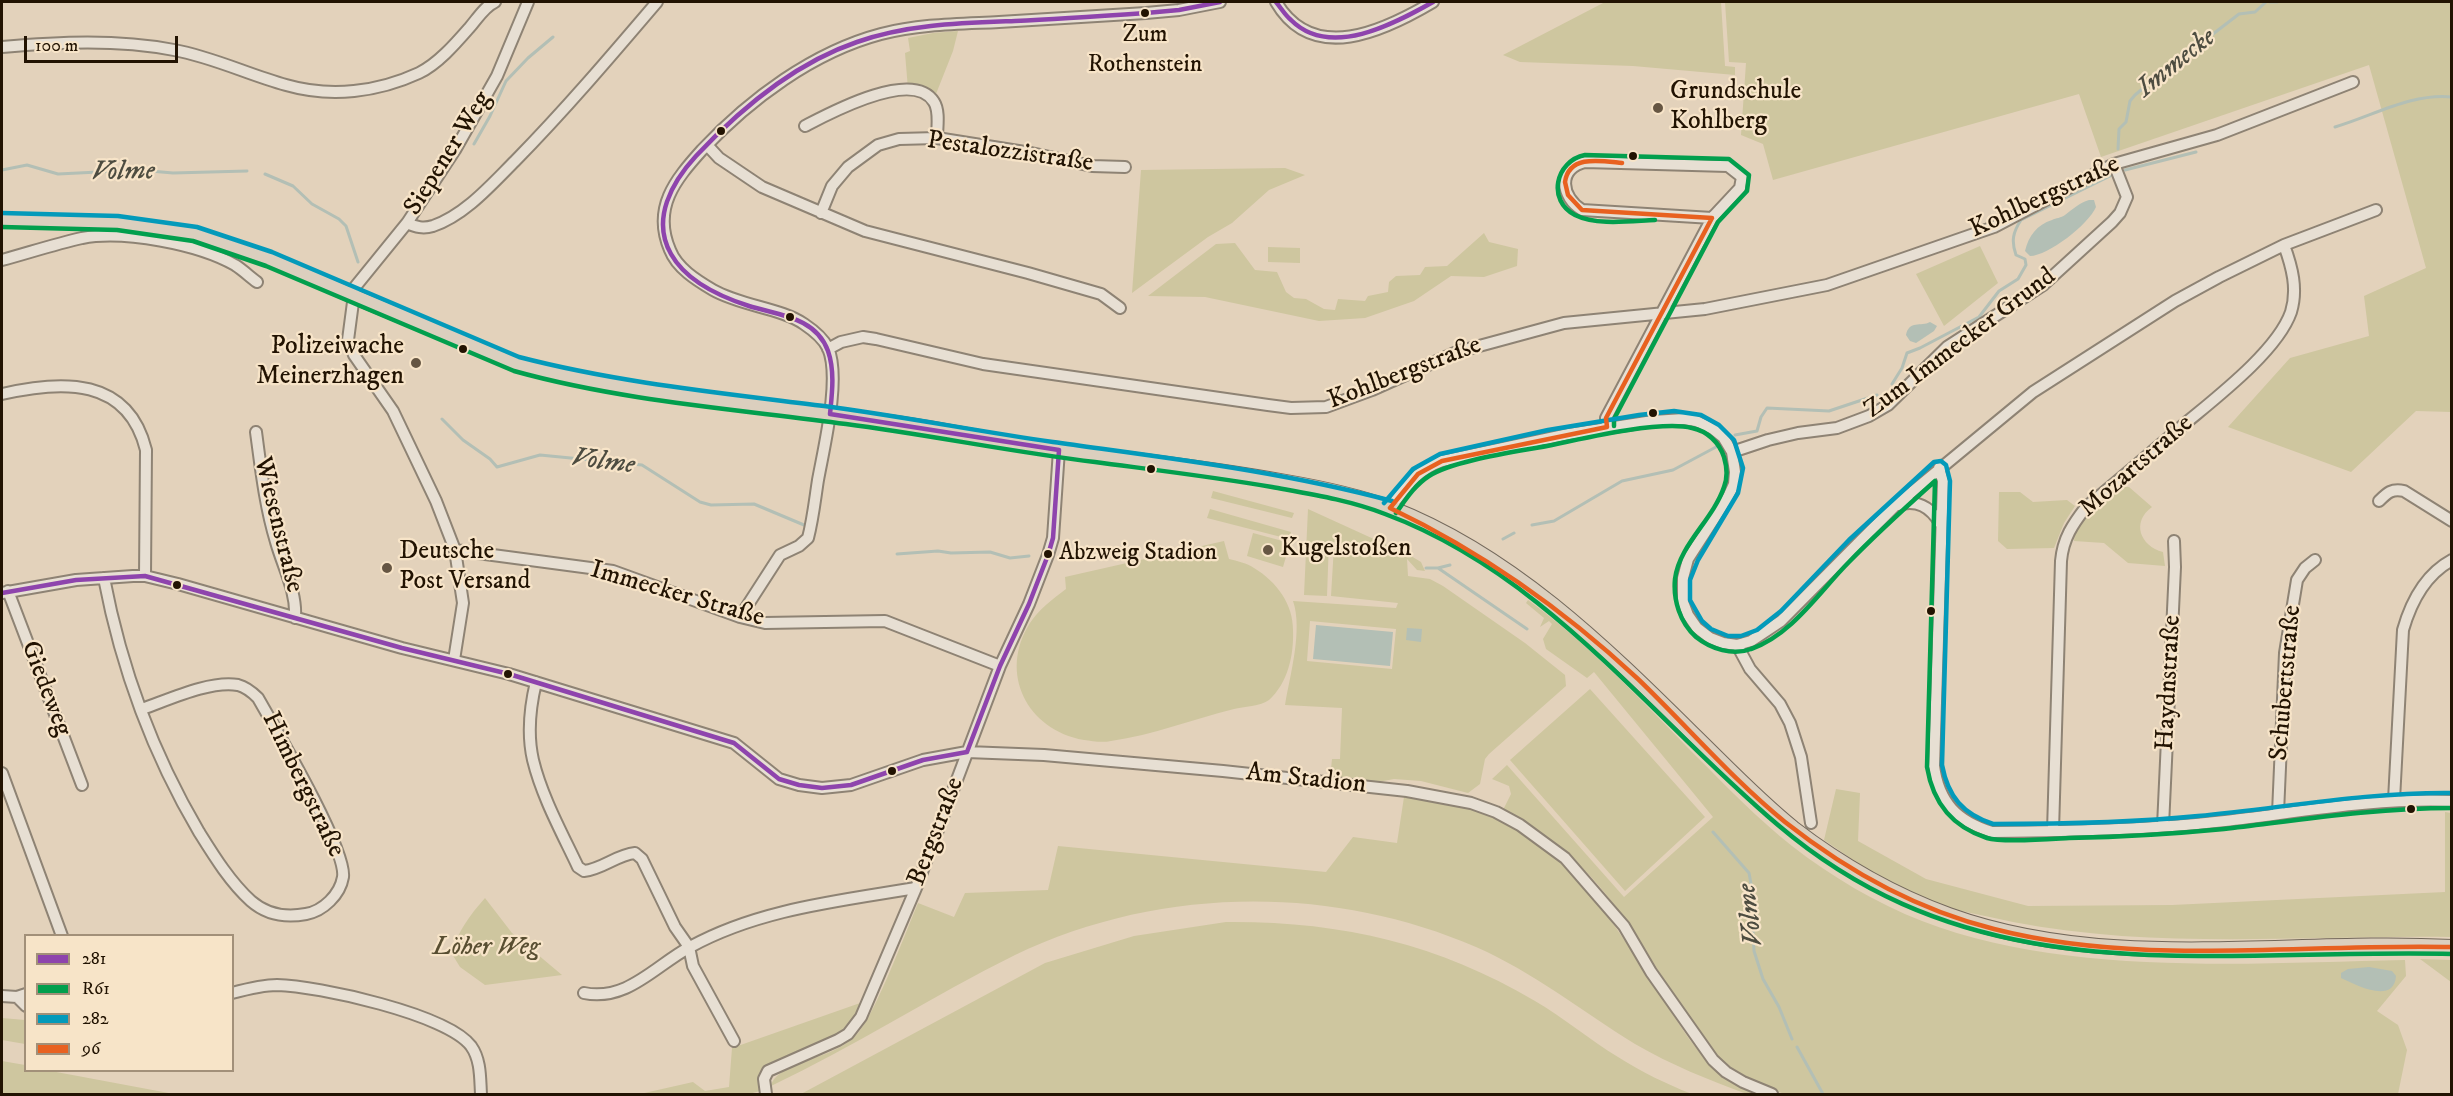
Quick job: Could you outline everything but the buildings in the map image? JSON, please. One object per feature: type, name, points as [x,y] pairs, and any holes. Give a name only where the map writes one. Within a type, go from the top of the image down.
[{"type":"main road","points":[[2,220],[92,221],[164,235],[195,234],[269,259],[355,297],[518,363],[548,372],[627,388],[830,414],[1059,450],[1239,473],[1310,486],[1390,508],[1484,556],[1528,586],[1608,651],[1742,782],[1795,829],[1875,881],[1929,907],[1992,929],[2032,938],[2079,944],[2152,948],[2427,946],[2451,949]]},
{"type":"street","points":[[2,47],[61,43],[115,43],[158,48],[211,60],[288,86],[337,92],[367,90],[421,72],[449,50],[495,2]]},
{"type":"street","name":"Siepener Weg","points":[[454,660],[463,603],[455,549],[427,481],[393,411],[354,356],[348,340],[356,287],[407,223],[455,150],[497,76],[528,2]]},
{"type":"street","points":[[407,223],[421,228],[436,225],[465,208],[579,94],[657,2]]},
{"type":"street","points":[[740,617],[780,555],[799,546],[808,538],[830,414],[832,371],[828,349],[816,332],[802,322],[721,294],[679,265],[666,239],[663,219],[667,199],[678,177],[707,145],[757,100],[795,72],[836,50],[881,34],[935,25],[1146,14],[1220,2]]},
{"type":"street","points":[[1275,2],[1292,22],[1304,30],[1337,39],[1358,36],[1379,28],[1433,2]]},
{"type":"street","name":"Kohlbergstraße","points":[[828,349],[841,342],[863,337],[983,364],[1256,404],[1314,408],[1337,404],[1457,352],[1508,336],[1564,323],[1705,309],[1827,285],[1994,227],[2114,164],[2217,135],[2353,82]]},
{"type":"street","points":[[806,126],[847,104],[866,98],[912,90],[924,93],[935,102],[938,120],[937,138]]},
{"type":"street","name":"Pestalozzistraße","points":[[821,213],[832,186],[848,167],[878,145],[899,140],[937,138],[1031,153],[1092,166],[1125,167]]},
{"type":"street","points":[[707,145],[719,158],[762,187],[865,231],[1101,294],[1120,308]]},
{"type":"street","points":[[1607,427],[1606,418],[1663,313],[1683,270],[1712,218],[1732,198],[1742,182],[1742,177],[1728,166],[1585,162],[1575,164],[1568,172],[1565,181],[1566,193],[1572,204],[1582,210],[1712,218]]},
{"type":"street","name":"Zum Immecker Grund","points":[[1732,452],[1768,440],[1854,423],[1888,405],[1947,347],[2043,285],[2112,222],[2120,213],[2127,197],[2114,164]]},
{"type":"street","points":[[1390,508],[1414,476],[1442,461],[1607,427],[1665,419],[1696,420],[1722,437],[1732,452],[1735,472],[1734,484],[1728,497],[1689,559],[1683,602],[1688,615],[1697,627],[1710,638],[1737,645],[1751,641],[1781,621],[1895,506],[2033,392],[2175,301],[2284,245],[2376,210]]},
{"type":"street","points":[[2,260],[84,238],[164,235],[235,265],[257,282]]},
{"type":"street","name":"Mozartstraße","points":[[2053,831],[2061,561],[2064,542],[2070,527],[2086,507],[2214,400],[2251,366],[2278,335],[2290,314],[2294,292],[2290,262],[2284,245]]},
{"type":"street","points":[[2,394],[32,387],[75,387],[95,390],[123,405],[141,432],[146,450],[145,576]]},
{"type":"street","name":"Wiesenstraße","points":[[256,432],[264,493],[276,541],[296,603],[295,618]]},
{"type":"street","name":"Bergstraße","points":[[765,1093],[764,1079],[772,1068],[838,1040],[856,1025],[879,977],[881,966],[886,960],[916,888],[1000,666],[1029,604],[1053,538],[1059,450]]},
{"type":"street","points":[[1939,468],[1943,481],[1934,766],[1940,794],[1962,818],[1992,832],[2053,831],[2224,821],[2394,800],[2451,801]]},
{"type":"street","points":[[2379,501],[2389,491],[2397,489],[2451,520]]},
{"type":"street","points":[[1895,506],[1908,502],[1920,504],[1929,508],[1940,523]]},
{"type":"street","name":"Haydnstraße","points":[[2163,826],[2175,567],[2174,541]]},
{"type":"street","name":"Immecker Straße","points":[[455,549],[613,571],[740,617],[765,623],[885,621],[1000,666]]},
{"type":"street","name":"Schubertstraße","points":[[2278,813],[2284,653],[2297,580],[2305,568],[2315,560]]},
{"type":"street","points":[[2394,800],[2403,630],[2407,614],[2420,589],[2431,576],[2451,560]]},
{"type":"street","points":[[5,592],[104,578],[145,576],[402,648],[536,682],[734,743],[779,778],[822,788],[851,785],[923,760],[967,752]]},
{"type":"street","name":"Himbergstraße","points":[[104,578],[118,642],[142,710],[164,769],[212,853],[237,888],[265,911],[280,916],[308,914],[330,902],[340,887],[343,877],[338,848],[258,698],[249,689],[237,685],[219,686],[189,693],[142,710]]},
{"type":"street","name":"Giedeweg","points":[[5,592],[82,785]]},
{"type":"street","points":[[1737,645],[1750,669],[1780,705],[1791,723],[1801,757],[1811,823]]},
{"type":"street","points":[[536,682],[531,705],[530,739],[533,761],[578,867],[584,871],[595,870],[625,854],[635,854],[642,860],[675,927],[689,947],[693,966],[734,1041]]},
{"type":"street","name":"Am Stadion","points":[[967,752],[1044,755],[1223,771],[1407,791],[1472,803],[1512,821],[1565,858],[1624,926],[1685,1024],[1713,1060],[1726,1072],[1772,1095]]},
{"type":"street","points":[[2,772],[61,934]]},
{"type":"street","points":[[584,993],[617,992],[640,981],[689,947],[764,915],[916,888]]},
{"type":"street","points":[[234,993],[279,985],[341,993],[370,1000],[430,1021],[457,1034],[471,1046],[477,1056],[481,1095]]},
{"type":"street","points":[[2,996],[21,996]]},
{"type":"street","points":[[480,1077],[484,1087],[491,1095]]},
{"type":"green space","points":[[1605,2],[1721,2],[1725,66],[1735,67],[1735,75],[1633,66],[1520,62],[1503,55]]},
{"type":"green space","points":[[1725,2],[2451,2],[2451,412],[2416,411],[2351,472],[2228,427],[2290,358],[2369,336],[2364,296],[2426,268],[2369,65],[2101,157],[2079,94],[1773,180],[1763,144],[1741,135],[1746,63],[1729,62]]},
{"type":"green space","points":[[958,31],[953,51],[934,99],[908,89],[905,53],[910,51],[908,38]]},
{"type":"green space","points":[[1285,168],[1305,175],[1269,190],[1232,223],[1208,237],[1132,293],[1141,170]]},
{"type":"green space","points":[[1484,233],[1489,242],[1518,249],[1517,266],[1484,277],[1451,276],[1414,301],[1365,318],[1319,321],[1205,297],[1148,296],[1216,244],[1235,243],[1255,270],[1277,272],[1286,292],[1294,298],[1306,299],[1324,309],[1335,310],[1338,299],[1365,301],[1368,296],[1388,292],[1389,282],[1396,276],[1420,275],[1425,267],[1447,266]]},
{"type":"green space","points":[[1980,246],[1998,283],[1944,326],[1916,274]]},
{"type":"green space","points":[[1268,247],[1300,248],[1300,263],[1268,262]]},
{"type":"green space","points":[[2116,487],[2129,487],[2152,507],[2142,520],[2141,533],[2149,545],[2163,552],[2165,566],[2128,563],[2104,543],[2074,541],[2084,517]]},
{"type":"green space","points":[[1213,491],[1294,513],[1292,518],[1211,498]]},
{"type":"green space","points":[[1999,492],[2020,492],[2033,502],[2067,500],[2075,506],[2064,523],[2054,548],[2007,549],[1998,541]]},
{"type":"green space","points":[[1210,509],[1291,532],[1289,539],[1207,518]]},
{"type":"green space","points":[[1308,509],[1421,562],[1425,571],[1417,570],[1407,559],[1408,576],[1430,579],[1443,586],[1525,643],[1565,675],[1566,686],[1489,754],[1485,759],[1480,784],[1468,793],[1421,781],[1394,779],[1378,782],[1330,779],[1332,759],[1340,759],[1342,708],[1285,705],[1296,639],[1297,625],[1293,601],[1396,608],[1398,603],[1331,596],[1334,546],[1406,558],[1329,541],[1327,596],[1304,595]],"holes":[[[1310,621],[1396,629],[1392,669],[1307,661]]]},
{"type":"green space","name":"Kugelstoßen","points":[[1253,533],[1290,543],[1283,567],[1247,556]]},
{"type":"green space","points":[[1224,541],[1229,559],[1251,566],[1270,580],[1282,594],[1290,611],[1293,630],[1291,659],[1281,685],[1269,700],[1142,735],[1104,742],[1084,740],[1064,734],[1047,725],[1033,712],[1018,679],[1017,661],[1021,642],[1030,623],[1038,613],[1066,589],[1065,577]]},
{"type":"green space","points":[[1528,600],[1595,655],[1743,803],[1792,846],[1855,888],[1922,921],[1978,939],[2037,951],[2098,959],[2223,964],[2405,960],[2406,976],[2377,1011],[2398,1025],[2407,1050],[2398,1094],[1785,1094],[1744,1078],[1718,1058],[1706,1044],[1632,930],[1598,884],[1556,844],[1503,810],[1511,794],[1509,786],[1492,779],[1507,765],[1624,897],[1713,817],[1594,672],[1587,678],[1546,649],[1543,639],[1552,624],[1549,621],[1540,627],[1544,618],[1526,603]]},
{"type":"green space","points":[[1590,689],[1705,817],[1625,891],[1510,760]]},
{"type":"green space","points":[[1836,789],[1860,793],[1858,841],[1926,879],[2028,906],[2172,905],[2445,892],[2445,812],[2451,813],[2451,937],[2176,939],[2122,936],[2067,931],[2013,922],[1939,905],[1888,881],[1824,840]]},
{"type":"green space","points":[[1404,797],[1485,814],[1516,828],[1543,847],[1568,869],[1611,920],[1694,1046],[1728,1079],[1758,1094],[1747,1094],[1649,1052],[1517,968],[1476,947],[1420,926],[1363,912],[1304,904],[1245,902],[1185,906],[1127,916],[1070,932],[1015,955],[771,1086],[780,1073],[841,1046],[862,1028],[880,995],[918,903],[954,917],[965,893],[1048,890],[1058,846],[1326,872],[1353,837],[1397,843]]},
{"type":"green space","name":"Löher Weg","points":[[485,898],[512,933],[562,975],[485,985],[460,967],[452,954],[454,946],[465,924]]},
{"type":"green space","points":[[1226,922],[1268,923],[1348,931],[1424,950],[1498,981],[1535,1001],[1627,1062],[1692,1094],[801,1094],[1045,963],[1134,936]]},
{"type":"green space","points":[[2420,959],[2451,960],[2451,982]]},
{"type":"green space","points":[[863,1002],[849,1028],[836,1038],[760,1077],[760,1091],[749,1094],[640,1094],[693,1082],[705,1091],[729,1087],[732,1048]]},
{"type":"green space","points":[[2,1018],[24,1020],[24,1044],[2,1040]]},
{"type":"green space","points":[[2,1061],[24,1065],[24,1072],[56,1072],[174,1094],[2,1094]]},
{"type":"shaded area","points":[[2089,200],[2094,200],[2096,207],[2092,214],[2067,238],[2038,255],[2030,256],[2025,251],[2031,235],[2038,228]]},
{"type":"shaded area","points":[[1930,322],[1937,326],[1934,331],[1916,343],[1910,341],[1906,335],[1910,327]]},
{"type":"shaded area","points":[[1316,625],[1393,632],[1390,666],[1313,659]]},
{"type":"shaded area","points":[[1407,628],[1422,629],[1421,642],[1406,640]]},
{"type":"shaded area","points":[[2369,967],[2392,971],[2396,976],[2394,985],[2389,990],[2373,990],[2341,978],[2341,973],[2348,969]]},
{"type":"waterway","name":"Immecke","points":[[2118,149],[2119,129],[2126,122],[2130,101],[2135,95],[2158,76],[2167,72],[2174,60],[2205,46],[2213,34],[2239,14],[2255,12],[2266,2]]},
{"type":"waterway","name":"Immecke","points":[[2270,2],[2277,2]]},
{"type":"waterway","points":[[474,144],[506,81],[553,37]]},
{"type":"waterway","points":[[2335,127],[2392,106],[2422,98],[2452,97]]},
{"type":"waterway","points":[[2125,170],[2196,152]]},
{"type":"waterway","name":"Volme","points":[[2,170],[27,165],[58,174],[139,170],[173,173],[247,171]]},
{"type":"waterway","name":"Volme","points":[[265,174],[293,186],[312,204],[339,219],[346,226],[358,262]]},
{"type":"waterway","name":"Immecke","points":[[1892,384],[1902,368],[1907,353],[1979,317],[1999,291],[2018,279],[2026,265],[2025,259],[2016,255],[2013,241],[2021,220],[2110,176]]},
{"type":"waterway","name":"Immecke","points":[[1735,435],[1757,431],[1761,417],[1767,408],[1829,411],[1877,395]]},
{"type":"waterway","name":"Volme","points":[[442,419],[463,440],[490,459],[497,467],[540,455],[642,465],[700,502],[711,505],[754,504],[804,525]]},
{"type":"waterway","name":"Immecke","points":[[1532,525],[1554,521],[1622,481],[1673,470],[1716,447]]},
{"type":"waterway","name":"Immecke","points":[[1503,539],[1514,533]]},
{"type":"waterway","name":"Volme","points":[[897,554],[938,551],[990,552],[1010,558],[1029,556]]},
{"type":"waterway","name":"Immecke","points":[[1438,568],[1450,565]]},
{"type":"waterway","name":"Volme","points":[[1426,568],[1438,568],[1527,629]]},
{"type":"waterway","name":"Volme","points":[[1713,832],[1749,873],[1757,916],[1753,932],[1754,951],[1763,979],[1779,1007],[1792,1039]]},
{"type":"waterway","name":"Volme","points":[[1797,1047],[1823,1094]]},
{"type":"transit line","name":"281","points":[[830,414],[832,366],[828,351],[815,331],[795,319],[749,306],[705,287],[678,264],[665,241],[664,214],[672,189],[687,166],[713,138],[750,104],[791,75],[834,51],[876,36],[915,28],[955,24],[1146,13],[1179,10],[1220,2]]},
{"type":"transit line","name":"281","points":[[1276,2],[1289,18],[1307,31],[1324,37],[1343,37],[1381,28],[1433,2]]},
{"type":"transit line","name":"R61","points":[[1614,426],[1614,419],[1718,222],[1747,191],[1749,175],[1729,159],[1585,155],[1575,159],[1561,173],[1558,182],[1561,201],[1566,209],[1575,215],[1604,222],[1655,220]]},
{"type":"transit line","name":"96","points":[[1622,163],[1588,161],[1573,167],[1565,182],[1568,195],[1582,210],[1712,218],[1606,418],[1607,427],[1442,461],[1418,474],[1390,508],[1457,543],[1489,563],[1581,629],[1638,679],[1765,805],[1808,840],[1858,872],[1938,911],[1994,929],[2050,941],[2107,947],[2221,951],[2452,947]]},
{"type":"transit line","name":"282","points":[[2,213],[118,216],[197,227],[272,252],[519,357],[594,374],[853,410],[1024,438],[1223,466],[1308,481],[1392,501]]},
{"type":"transit line","name":"R61","points":[[2,227],[117,230],[193,241],[266,266],[514,371],[596,390],[877,428],[1033,453],[1228,480],[1358,505],[1385,514],[1443,540],[1497,573],[1547,610],[1594,652],[1778,825],[1855,880],[1934,917],[2016,940],[2100,952],[2185,956],[2452,954]]},
{"type":"transit line","name":"282","points":[[1384,503],[1413,469],[1440,454],[1548,430],[1639,415],[1674,411],[1701,415],[1719,425],[1734,440],[1743,468],[1738,493],[1698,560],[1690,580],[1690,600],[1702,621],[1711,629],[1728,636],[1741,636],[1757,630],[1781,611],[1849,540],[1934,462],[1941,461],[1946,465],[1950,481],[1942,765],[1953,795],[1958,803],[1973,815],[1993,824],[2121,822],[2388,795],[2452,793]]},
{"type":"transit line","name":"281","points":[[830,414],[1059,450]]},
{"type":"transit line","name":"R61","points":[[1396,513],[1419,484],[1440,470],[1454,465],[1643,428],[1679,426],[1697,429],[1716,442],[1722,452],[1727,472],[1719,499],[1689,544],[1678,567],[1675,579],[1677,603],[1682,618],[1696,637],[1715,648],[1737,652],[1751,649],[1780,634],[1859,552],[1935,481],[1927,767],[1939,802],[1946,812],[1964,827],[1987,838],[2027,840],[2186,832],[2366,812],[2452,808]]},
{"type":"transit line","name":"281","points":[[967,752],[1000,666],[1029,604],[1048,555],[1053,538],[1059,450]]},
{"type":"transit line","name":"281","points":[[2,593],[76,580],[145,576],[402,648],[509,674],[734,743],[779,779],[799,785],[822,788],[851,785],[923,760],[967,752]]},
{"type":"place","name":"Zum Rothenstein","points":[[1145,13]]},
{"type":"place","name":"Grundschule Kohlberg","points":[[1658,108]]},
{"type":"place","name":"Polizeiwache Meinerzhagen","points":[[416,363]]},
{"type":"place","name":"Kugelstoßen","points":[[1268,550]]},
{"type":"place","name":"Abzweig Stadion","points":[[1048,554]]},
{"type":"place","name":"Deutsche Post Versand","points":[[387,568]]}]
